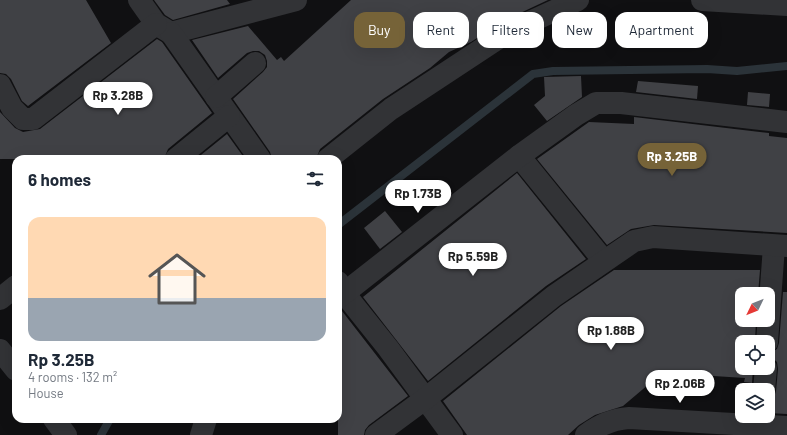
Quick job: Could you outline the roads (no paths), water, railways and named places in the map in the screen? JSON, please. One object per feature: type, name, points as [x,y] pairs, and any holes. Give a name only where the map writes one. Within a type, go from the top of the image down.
[{"type":"street","points":[[139,0],[164,29],[216,97],[257,155]]},
{"type":"street","points":[[0,85],[12,108],[23,119],[32,119],[164,29],[274,3],[296,0]]},
{"type":"street","points":[[333,155],[391,109],[508,32],[578,0]]},
{"type":"street","points":[[702,0],[787,5]]},
{"type":"street","points":[[216,97],[255,64]]},
{"type":"street","points":[[342,289],[519,156],[596,103],[621,103],[787,122]]},
{"type":"street","points":[[181,155],[229,116]]},
{"type":"street","points":[[519,156],[604,261]]},
{"type":"street","points":[[376,435],[425,399],[554,296],[634,241],[653,237],[781,246],[768,335]]},
{"type":"street","points":[[0,299],[12,289]]},
{"type":"street","points":[[342,293],[388,348],[452,435]]},
{"type":"street","points":[[0,350],[12,365]]},
{"type":"street","points":[[586,435],[594,429],[615,419],[735,420]]},
{"type":"street","points":[[57,423],[66,435]]},
{"type":"street","points":[[202,435],[205,423]]},
{"type":"street","points":[[774,423],[787,426]]},
{"type":"waterway","points":[[342,222],[533,74],[553,71],[707,69],[737,71],[787,66]]},
{"type":"waterway","points":[[101,435],[108,423]]}]
